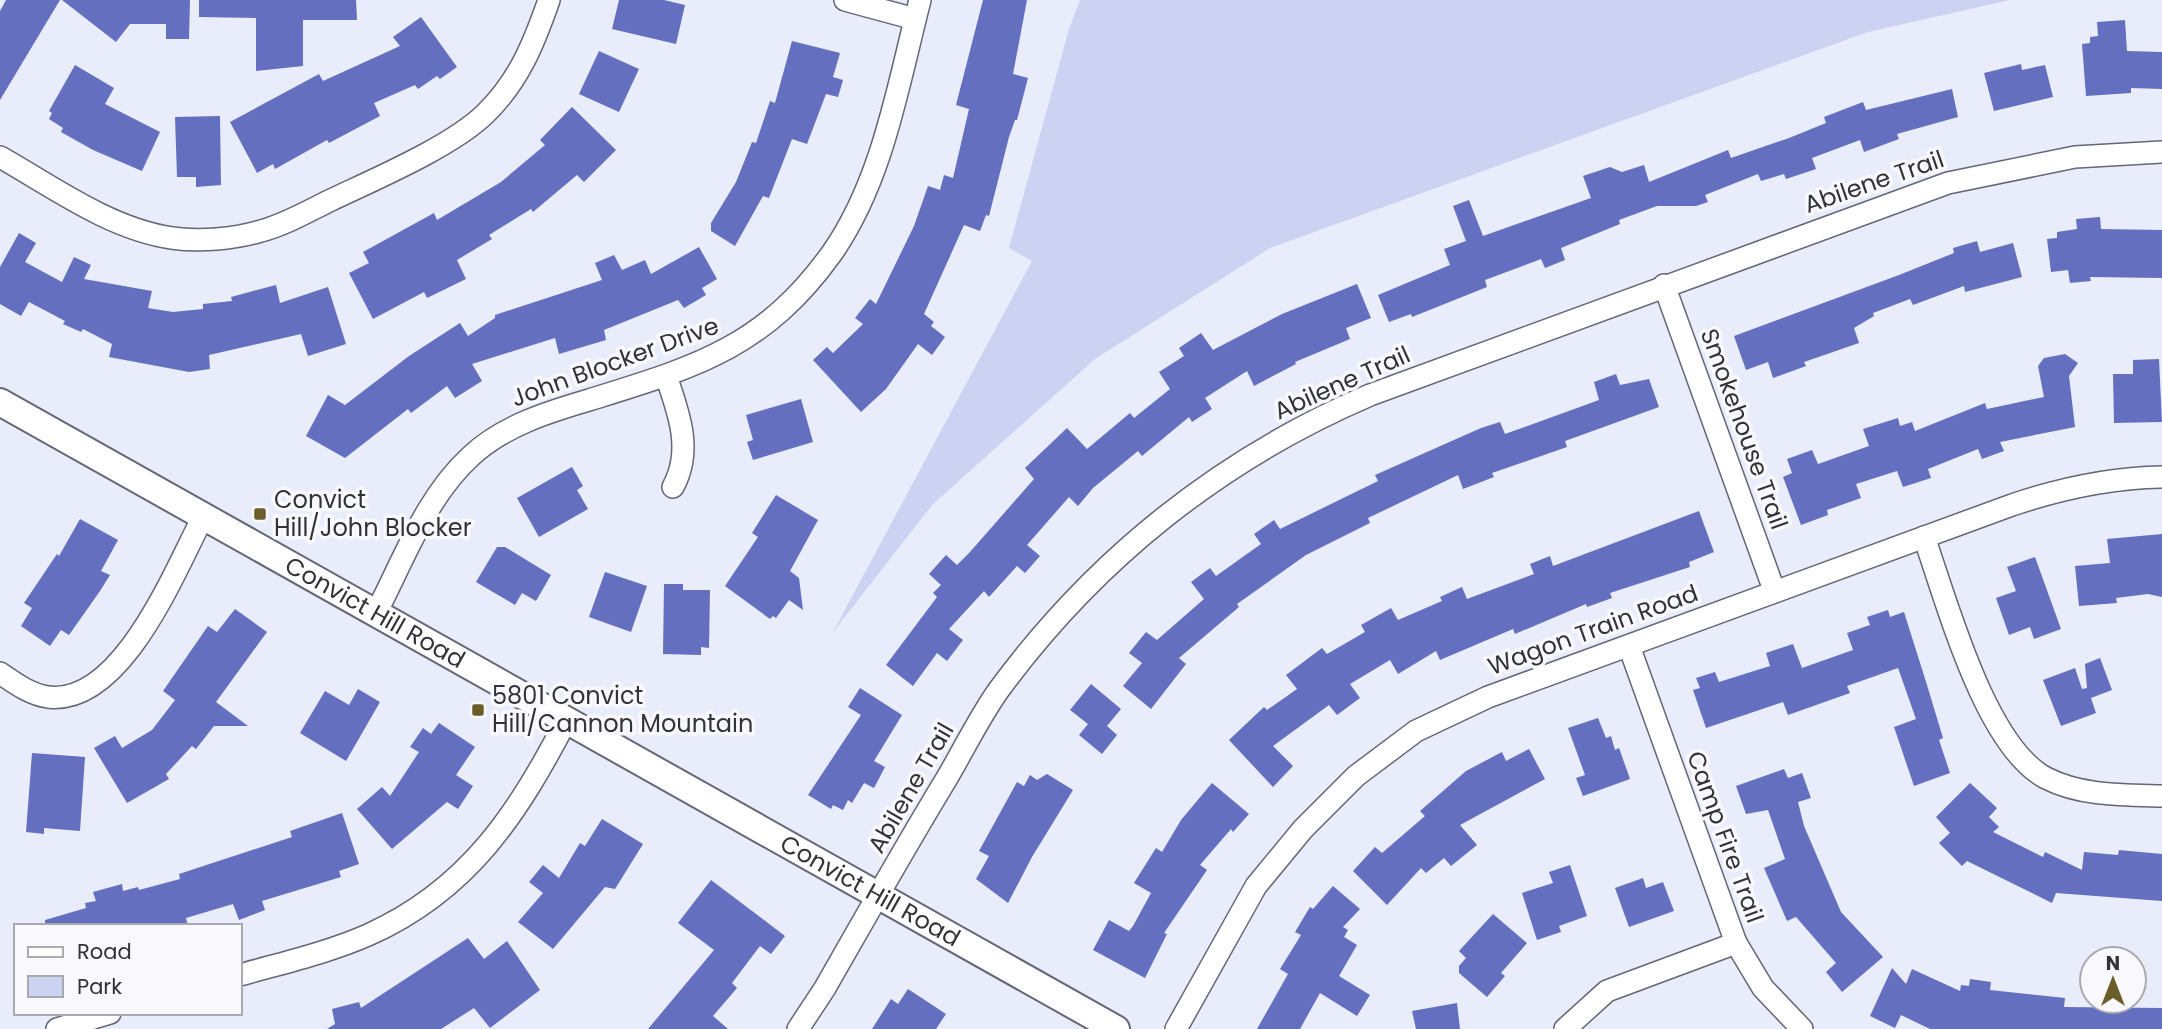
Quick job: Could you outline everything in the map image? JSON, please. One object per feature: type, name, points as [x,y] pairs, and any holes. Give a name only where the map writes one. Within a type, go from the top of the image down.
[{"type":"street","points":[[0,157],[94,210],[145,231],[195,239],[258,232],[374,180],[467,129],[486,113],[529,57],[549,0]]},
{"type":"street","points":[[845,0],[917,10]]},
{"type":"street","name":"John Blocker Drive","points":[[376,613],[438,493],[472,455],[508,429],[701,363],[741,342],[793,298],[833,251],[856,213],[871,179],[917,10]]},
{"type":"street","name":"Abilene Trail","points":[[798,1029],[825,988],[997,693],[1082,591],[1129,546],[1182,503],[1253,453],[1330,412],[1664,285],[1948,183],[2075,157],[2162,152]]},
{"type":"street","name":"Smokehouse Trail","points":[[1664,285],[1774,590]]},
{"type":"street","points":[[666,376],[682,430],[684,451],[683,470],[673,487]]},
{"type":"street","name":"Convict Hill Road","points":[[0,402],[1116,1029]]},
{"type":"street","name":"Wagon Train Road","points":[[1176,1029],[1256,886],[1303,829],[1356,776],[1416,731],[1488,697],[1774,590],[2059,489],[2105,481],[2162,477]]},
{"type":"street","points":[[0,673],[24,690],[47,697],[65,697],[94,685],[126,652],[143,628],[203,517]]},
{"type":"street","points":[[1924,537],[1988,709],[2013,751],[2028,767],[2062,785],[2110,794],[2162,796]]},
{"type":"street","name":"Camp Fire Trail","points":[[1629,646],[1736,943],[1763,988],[1802,1029]]},
{"type":"street","points":[[242,974],[368,935],[428,900],[476,858],[510,819],[567,719]]},
{"type":"street","points":[[1565,1029],[1607,991],[1736,943]]},
{"type":"street","points":[[57,1029],[103,1015]]},
{"type":"green space","points":[[1080,0],[2010,0],[1868,32],[1270,248],[1095,359],[932,505],[833,632],[1032,261],[1009,248],[1069,29]]},
{"type":"building","points":[[6,0],[60,0],[0,100],[0,11]]},
{"type":"building","points":[[62,0],[190,0],[189,39],[166,39],[166,24],[130,24],[116,42]]},
{"type":"building","points":[[199,0],[356,0],[357,20],[303,20],[303,66],[256,71],[256,18],[199,17]]},
{"type":"building","points":[[619,0],[664,0],[685,5],[676,44],[612,29]]},
{"type":"building","points":[[983,0],[1027,0],[1013,74],[1028,78],[1017,120],[1009,137],[989,216],[986,215],[980,231],[964,225],[924,314],[934,322],[931,326],[945,337],[932,355],[918,344],[886,389],[861,412],[813,360],[827,347],[833,353],[863,324],[855,318],[870,299],[876,304],[914,226],[928,186],[940,190],[944,175],[953,178],[969,109],[956,105]]},
{"type":"building","points":[[421,17],[457,67],[418,89],[415,85],[374,103],[380,116],[329,143],[327,140],[275,169],[273,164],[257,173],[230,122],[319,74],[323,81],[400,46],[393,37]]},
{"type":"building","points":[[2125,20],[2127,51],[2162,52],[2162,89],[2131,88],[2131,93],[2086,96],[2082,44],[2090,43],[2090,37],[2098,36],[2097,22]]},
{"type":"building","points":[[792,41],[840,53],[833,77],[843,80],[838,97],[826,94],[807,144],[792,139],[769,198],[763,196],[735,246],[711,231],[711,223],[736,182],[752,142],[756,143],[770,101],[775,103]]},
{"type":"building","points":[[599,51],[639,69],[619,112],[579,94]]},
{"type":"building","points":[[2021,64],[2022,70],[2045,65],[2053,97],[1994,111],[1984,73]]},
{"type":"building","points":[[75,65],[114,88],[105,104],[160,132],[142,171],[93,150],[61,132],[63,128],[49,119],[52,113],[49,111]]},
{"type":"building","points":[[1952,89],[1958,117],[1897,134],[1899,139],[1864,152],[1860,140],[1812,158],[1816,169],[1786,179],[1784,174],[1761,181],[1758,174],[1705,195],[1708,202],[1696,206],[1657,206],[1619,220],[1620,224],[1561,248],[1565,260],[1545,268],[1541,259],[1485,280],[1487,287],[1412,317],[1411,314],[1389,322],[1378,295],[1450,265],[1444,249],[1466,241],[1453,206],[1469,200],[1483,236],[1591,198],[1583,176],[1610,167],[1622,172],[1644,165],[1649,182],[1728,150],[1731,158],[1789,138],[1826,123],[1824,117],[1863,102],[1866,110]]},
{"type":"building","points":[[572,107],[616,150],[584,182],[577,175],[533,212],[531,209],[489,235],[492,239],[457,260],[466,279],[427,298],[424,292],[373,319],[349,273],[369,263],[363,252],[434,213],[437,220],[501,182],[545,145],[540,140]]},
{"type":"building","points":[[220,116],[221,185],[196,187],[196,177],[177,177],[175,117]]},
{"type":"building","points":[[2100,217],[2101,229],[2162,230],[2162,278],[2090,277],[2091,281],[2070,283],[2068,270],[2051,272],[2047,239],[2057,238],[2057,232],[2077,229],[2076,219]]},
{"type":"building","points":[[19,233],[36,243],[25,262],[62,282],[74,257],[91,265],[84,279],[152,291],[148,308],[173,312],[203,309],[203,304],[232,301],[231,297],[276,285],[280,303],[328,287],[346,344],[308,356],[301,334],[209,355],[210,369],[189,372],[109,357],[112,344],[83,329],[81,332],[63,324],[65,321],[29,302],[21,316],[0,304],[0,267]]},
{"type":"building","points":[[1977,241],[1980,252],[2013,243],[2022,277],[1965,292],[1964,286],[1913,305],[1910,299],[1873,313],[1874,316],[1854,328],[1859,343],[1804,362],[1806,366],[1773,378],[1768,362],[1746,370],[1734,336],[1899,275],[1954,253],[1953,248]]},
{"type":"building","points":[[699,247],[717,279],[702,288],[706,295],[684,308],[678,300],[604,330],[606,340],[559,354],[555,338],[472,364],[482,381],[455,398],[447,386],[411,413],[408,409],[345,458],[306,436],[328,395],[345,405],[409,356],[460,323],[468,336],[495,318],[495,315],[602,280],[595,263],[614,255],[622,270],[645,260],[651,274]]},
{"type":"building","points":[[1357,284],[1371,318],[1346,328],[1350,339],[1295,362],[1296,364],[1254,386],[1247,371],[1205,398],[1212,409],[1192,422],[1189,417],[1142,456],[1138,451],[1093,488],[1078,506],[1069,497],[1027,545],[1040,556],[1025,573],[1017,566],[989,597],[984,591],[949,629],[963,640],[947,661],[937,653],[913,686],[886,665],[937,597],[933,593],[941,585],[929,574],[946,555],[957,565],[970,552],[1034,479],[1025,468],[1067,428],[1087,449],[1130,413],[1134,418],[1170,389],[1159,372],[1184,356],[1179,348],[1201,333],[1213,350],[1282,314]]},
{"type":"building","points":[[2065,354],[2078,363],[2069,376],[2075,427],[2000,442],[2004,451],[1982,459],[1978,449],[1928,469],[1931,478],[1903,487],[1897,471],[1856,484],[1861,498],[1827,510],[1828,515],[1801,525],[1783,477],[1792,473],[1787,459],[1812,450],[1818,464],[1869,446],[1863,429],[1898,418],[1900,426],[1912,422],[1915,431],[1985,403],[1987,409],[2044,397],[2038,366],[2044,358]]},
{"type":"building","points":[[2159,359],[2162,422],[2114,423],[2113,374],[2133,374],[2133,360]]},
{"type":"building","points":[[1616,374],[1620,385],[1649,379],[1659,407],[1565,441],[1567,447],[1492,473],[1494,477],[1463,489],[1458,475],[1368,518],[1370,523],[1306,555],[1237,604],[1239,607],[1179,658],[1186,664],[1151,709],[1123,686],[1142,663],[1129,653],[1146,632],[1157,640],[1204,599],[1191,582],[1210,568],[1216,576],[1261,544],[1254,534],[1274,520],[1280,529],[1378,481],[1375,475],[1481,428],[1500,422],[1505,434],[1599,400],[1594,382]]},
{"type":"building","points":[[801,399],[813,442],[753,460],[747,442],[753,440],[746,415]]},
{"type":"building","points":[[572,467],[583,486],[577,490],[588,509],[539,537],[517,498]]},
{"type":"building","points":[[776,495],[818,520],[790,571],[799,578],[803,610],[789,600],[776,618],[773,616],[770,619],[725,586],[758,537],[752,533]]},
{"type":"building","points":[[1699,511],[1714,552],[1689,562],[1690,567],[1610,593],[1612,598],[1587,607],[1586,604],[1515,634],[1513,629],[1440,660],[1436,651],[1398,674],[1390,660],[1350,684],[1360,698],[1337,715],[1329,705],[1273,746],[1293,766],[1273,787],[1229,740],[1264,707],[1267,710],[1297,689],[1286,675],[1322,648],[1327,654],[1365,632],[1361,625],[1391,608],[1398,620],[1442,601],[1440,597],[1462,587],[1467,599],[1534,574],[1530,564],[1550,556],[1553,566]]},
{"type":"building","points":[[80,519],[118,540],[101,571],[110,575],[69,635],[61,630],[50,646],[21,626],[32,608],[24,603],[57,554],[59,556]]},
{"type":"building","points":[[2162,534],[2162,597],[2148,594],[2116,598],[2117,603],[2079,606],[2075,566],[2110,563],[2107,539]]},
{"type":"building","points":[[497,547],[505,547],[551,575],[536,601],[522,593],[515,605],[476,582]]},
{"type":"building","points":[[2035,557],[2061,629],[2034,639],[2030,627],[2009,635],[1996,598],[2016,591],[2007,567]]},
{"type":"building","points":[[605,572],[647,586],[631,632],[589,617]]},
{"type":"building","points":[[664,584],[683,584],[683,590],[710,590],[709,648],[701,647],[701,655],[663,654]]},
{"type":"building","points":[[235,609],[267,632],[216,702],[248,726],[214,726],[196,749],[192,746],[166,774],[169,779],[127,803],[94,748],[115,736],[122,748],[152,730],[175,700],[163,691],[208,626],[217,632]]},
{"type":"building","points":[[1888,610],[1890,617],[1904,612],[1943,738],[1939,740],[1950,773],[1914,786],[1894,727],[1916,719],[1898,668],[1847,686],[1850,693],[1788,715],[1783,702],[1706,728],[1693,690],[1700,688],[1696,678],[1715,672],[1719,682],[1770,666],[1766,653],[1793,644],[1802,668],[1853,650],[1847,633],[1870,625],[1867,617]]},
{"type":"building","points":[[2100,658],[2112,690],[2091,698],[2096,713],[2061,726],[2043,680],[2075,668],[2082,689],[2087,688],[2085,664]]},
{"type":"building","points":[[1091,684],[1121,709],[1107,726],[1117,735],[1102,754],[1079,735],[1088,724],[1070,710]]},
{"type":"building","points":[[860,688],[902,715],[874,761],[885,767],[874,788],[864,783],[852,803],[848,800],[843,810],[833,805],[831,809],[808,795],[861,715],[848,707]]},
{"type":"building","points":[[358,689],[380,702],[346,761],[300,733],[325,691],[349,705]]},
{"type":"building","points":[[1598,718],[1606,738],[1611,736],[1615,750],[1619,748],[1630,779],[1583,796],[1576,778],[1585,775],[1568,728]]},
{"type":"building","points":[[439,723],[475,747],[456,775],[473,786],[458,809],[447,802],[392,849],[357,809],[382,787],[390,796],[419,752],[410,747],[423,728],[431,734]]},
{"type":"building","points":[[1529,749],[1545,779],[1460,825],[1477,845],[1451,866],[1444,858],[1426,873],[1421,868],[1387,905],[1353,871],[1375,847],[1382,853],[1425,816],[1420,811],[1466,771],[1502,752],[1506,761]]},
{"type":"building","points":[[32,753],[85,757],[80,831],[44,828],[44,834],[26,832]]},
{"type":"building","points":[[1784,769],[1788,778],[1802,773],[1811,798],[1798,802],[1804,826],[1841,912],[1883,957],[1842,992],[1826,972],[1836,963],[1796,917],[1787,921],[1764,868],[1785,859],[1768,810],[1746,814],[1736,786]]},
{"type":"building","points":[[1047,774],[1073,790],[1032,857],[1008,903],[976,879],[989,856],[979,851],[1017,782],[1024,786],[1030,775],[1037,780]]},
{"type":"building","points":[[1212,783],[1249,814],[1233,832],[1231,829],[1200,865],[1207,870],[1164,933],[1167,934],[1145,978],[1093,950],[1109,920],[1129,931],[1133,926],[1151,893],[1134,883],[1156,848],[1162,852],[1181,820]]},
{"type":"building","points":[[1970,783],[1997,808],[1989,817],[1999,827],[1993,832],[2043,857],[2045,852],[2082,870],[2084,852],[2118,855],[2119,850],[2162,854],[2162,901],[2056,893],[2052,903],[1967,861],[1962,866],[1939,843],[1950,833],[1936,817]]},
{"type":"building","points":[[342,813],[359,864],[339,871],[341,877],[262,901],[265,910],[239,920],[233,904],[186,918],[188,924],[45,924],[45,920],[86,908],[85,903],[96,901],[93,892],[122,884],[123,891],[138,887],[139,890],[180,879],[179,874],[292,837],[290,831]]},
{"type":"building","points":[[602,819],[643,844],[615,889],[605,887],[553,949],[518,922],[543,893],[529,882],[543,865],[559,878],[580,843],[585,846]]},
{"type":"building","points":[[1570,865],[1587,916],[1559,926],[1561,932],[1537,940],[1522,893],[1553,883],[1549,872]]},
{"type":"building","points":[[1643,878],[1646,888],[1663,882],[1674,911],[1629,927],[1615,888]]},
{"type":"building","points":[[711,880],[785,936],[771,954],[760,946],[732,983],[737,988],[713,1016],[728,1029],[648,1029],[714,950],[678,923]]},
{"type":"building","points":[[1333,886],[1360,909],[1343,927],[1348,930],[1344,937],[1357,945],[1339,976],[1370,995],[1357,1016],[1320,993],[1300,1029],[1257,1029],[1288,974],[1280,969],[1301,935],[1295,932],[1310,907],[1313,909]]},
{"type":"building","points":[[1493,914],[1527,943],[1501,973],[1505,976],[1487,997],[1459,973],[1459,966],[1466,958],[1459,951]]},
{"type":"building","points":[[468,938],[484,959],[507,941],[540,990],[490,1028],[474,1008],[441,1029],[327,1029],[335,1024],[332,1009],[359,1002],[361,1008]]},
{"type":"building","points":[[1892,968],[1906,984],[1912,969],[1960,991],[1961,985],[1969,986],[1970,979],[1991,982],[1990,990],[2065,998],[2064,1007],[2078,1007],[2078,1015],[2148,1015],[2148,1008],[2162,1008],[2162,1029],[1930,1029],[1901,1015],[1895,1028],[1870,1016]]},
{"type":"building","points":[[908,989],[946,1014],[936,1029],[872,1029],[891,999],[898,1004]]},
{"type":"building","points":[[1457,1003],[1460,1029],[1416,1029],[1412,1011]]},
{"type":"place","name":"Convict Hill/John Blocker","points":[[260,514]]},
{"type":"place","name":"5801 Convict Hill/Cannon Mountain","points":[[478,710]]}]
